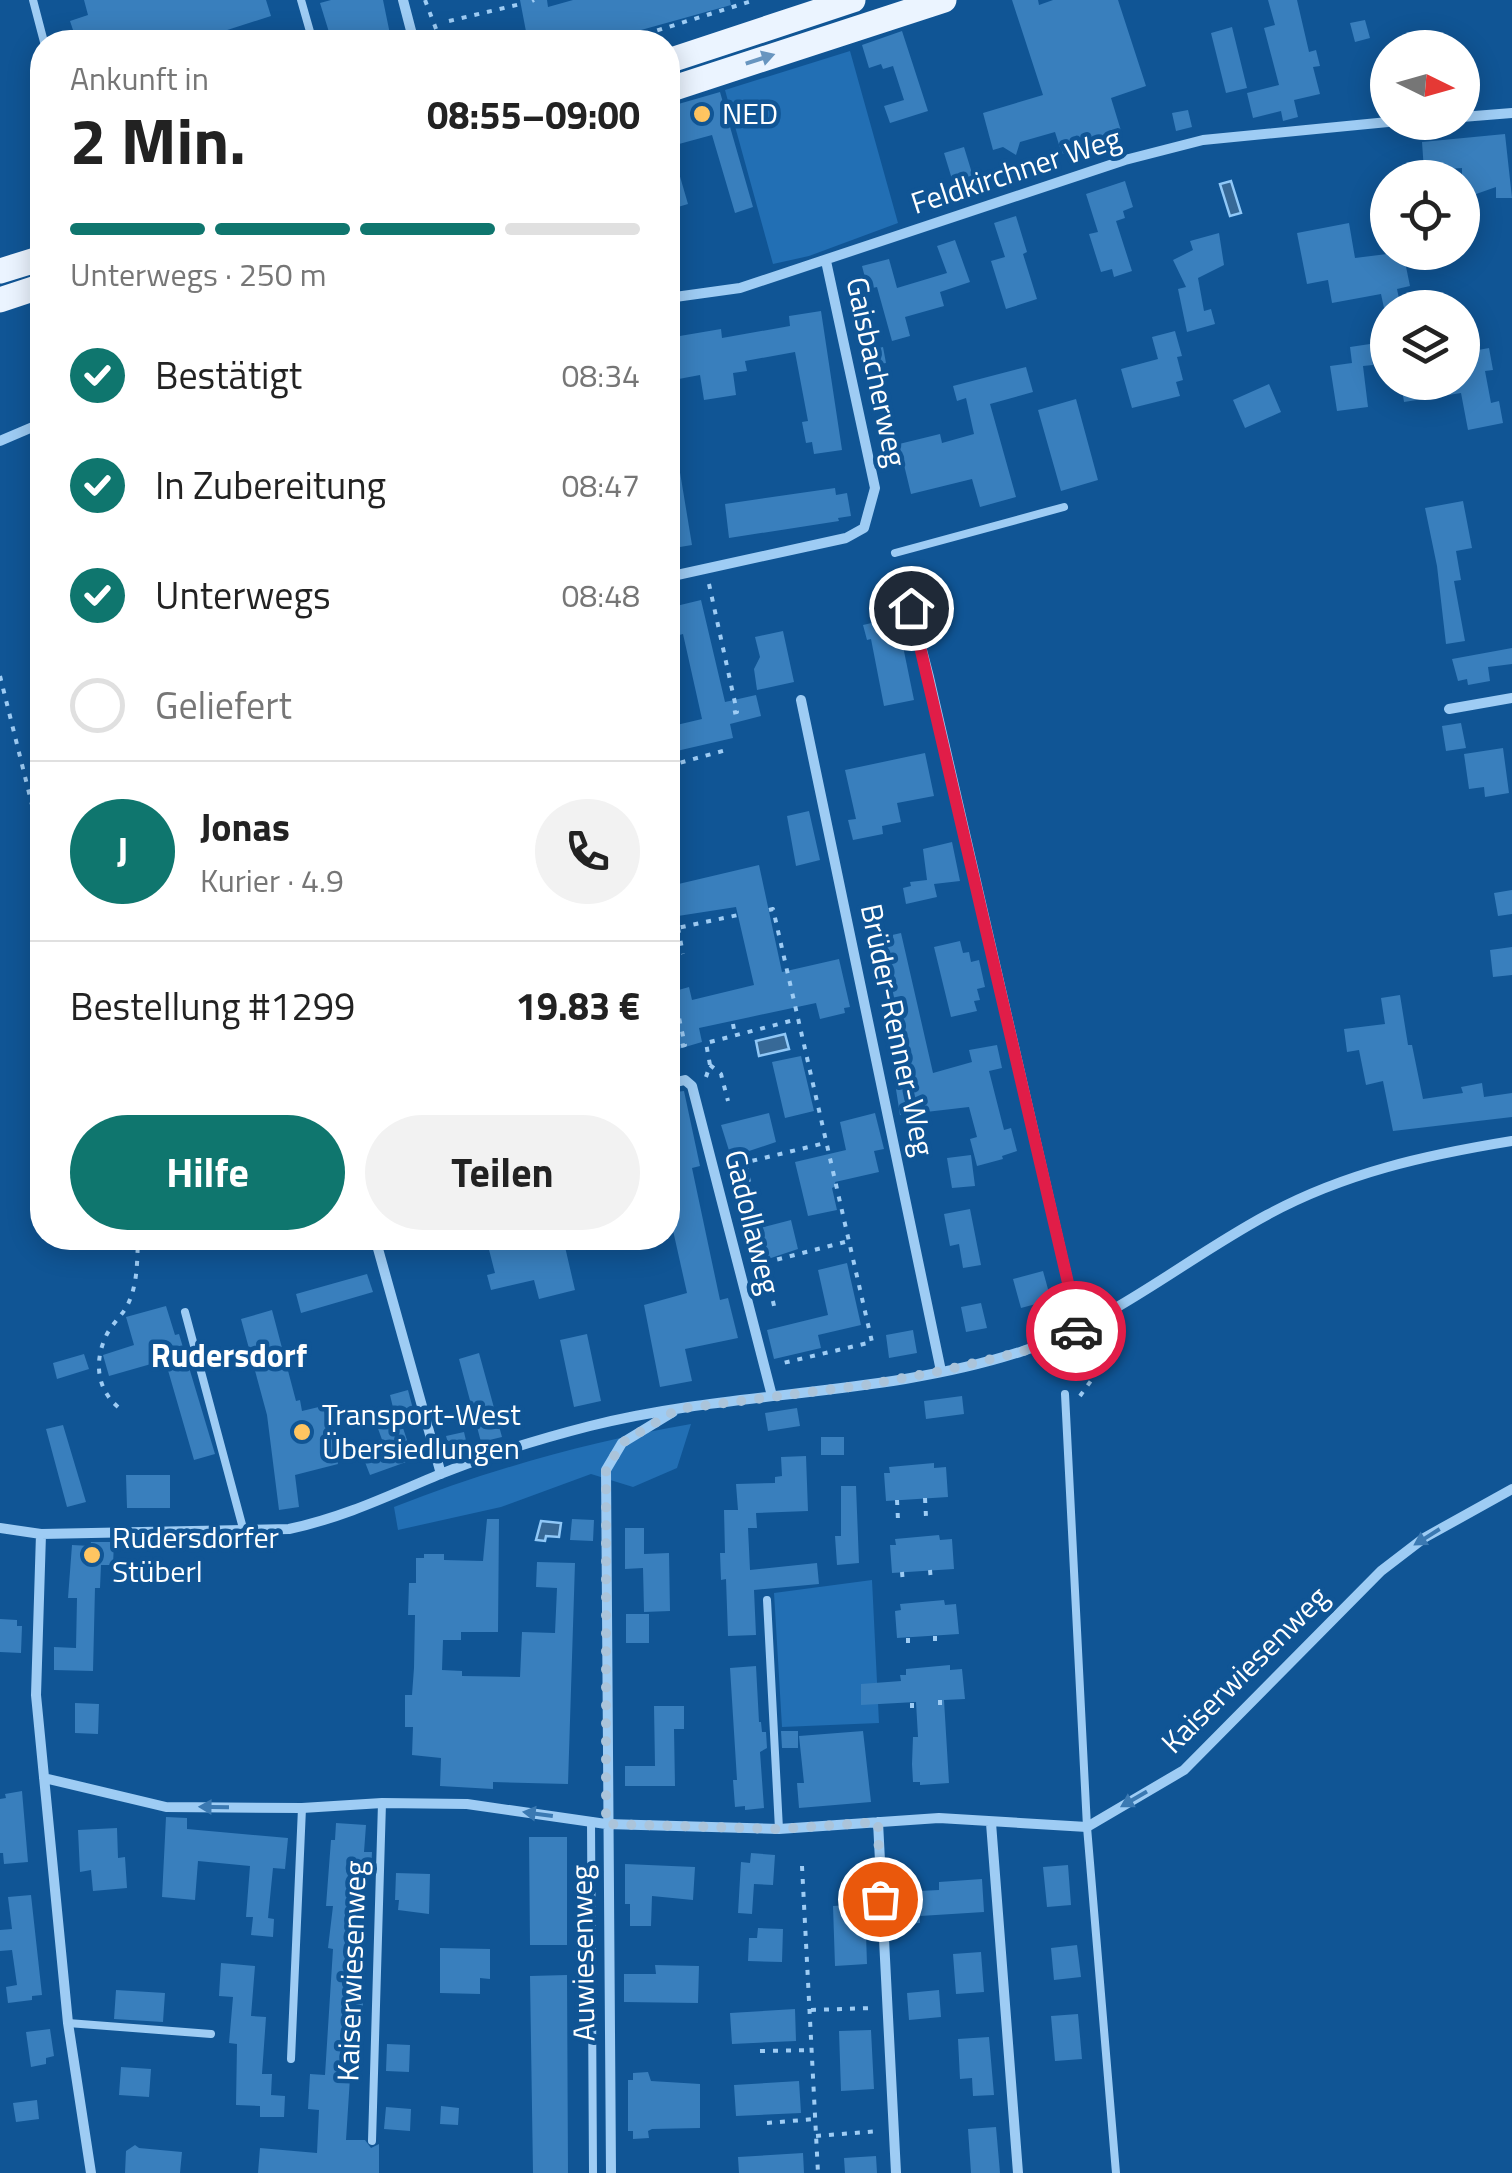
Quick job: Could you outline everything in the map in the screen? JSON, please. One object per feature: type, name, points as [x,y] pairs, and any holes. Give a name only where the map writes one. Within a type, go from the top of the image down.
[{"type":"main road","points":[[680,57],[853,0]]},
{"type":"main road","points":[[680,86],[944,0]]},
{"type":"main road","points":[[0,271],[30,262]]},
{"type":"main road","points":[[0,300],[30,290]]},
{"type":"street","points":[[404,0],[411,30]]},
{"type":"street","points":[[1480,116],[1512,113]]},
{"type":"street","name":"Feldkirchner Weg","points":[[680,296],[740,288],[1011,197],[1203,140],[1370,124]]},
{"type":"street","name":"Gaisbacherweg","points":[[680,574],[846,538],[864,528],[876,488],[826,261]]},
{"type":"street","points":[[0,441],[30,428]]},
{"type":"street","points":[[902,572],[930,677],[1079,1330]]},
{"type":"street","points":[[1449,709],[1512,698]]},
{"type":"street","name":"Brüder-Renner-Weg","points":[[801,700],[941,1371]]},
{"type":"street","name":"Gadollaweg","points":[[680,1081],[692,1086],[772,1396]]},
{"type":"street","points":[[0,1528],[42,1534],[289,1530],[328,1521],[441,1474],[590,1426],[678,1409],[866,1385],[1021,1352],[1079,1330],[1264,1216],[1306,1195],[1416,1157],[1512,1141]]},
{"type":"street","points":[[378,1250],[441,1474]]},
{"type":"street","name":"Auwiesenweg","points":[[610,2173],[606,1470],[622,1443],[678,1409]]},
{"type":"street","name":"Kaiserwiesenweg","points":[[1087,1827],[1184,1770],[1381,1571],[1424,1538],[1512,1490]]},
{"type":"street","points":[[42,1534],[36,1696],[68,2023],[91,2173]]},
{"type":"street","points":[[44,1778],[166,1807],[302,1808],[382,1802],[467,1804],[606,1824],[778,1829],[939,1818],[1087,1827]]},
{"type":"street","points":[[878,1822],[896,2173]]},
{"type":"street","points":[[991,1823],[1018,2173]]},
{"type":"lane","points":[[33,0],[41,30]]},
{"type":"lane","points":[[301,0],[310,30]]},
{"type":"lane","points":[[895,553],[1064,506]]},
{"type":"lane","points":[[184,1312],[244,1532]]},
{"type":"lane","points":[[1065,1394],[1087,1827],[1116,2173]]},
{"type":"lane","points":[[767,1600],[778,1829]]},
{"type":"lane","name":"Kaiserwiesenweg","points":[[372,2140],[382,1802]]},
{"type":"lane","name":"Kaiserwiesenweg","points":[[291,2059],[302,1808]]},
{"type":"lane","name":"Auwiesenweg","points":[[591,1822],[593,2173]]},
{"type":"lane","points":[[68,2023],[211,2034]]},
{"type":"path","points":[[425,0],[436,30]]},
{"type":"path","points":[[659,30],[755,0]]},
{"type":"path","points":[[449,21],[521,4]]},
{"type":"path","points":[[705,568],[737,712],[727,714]]},
{"type":"path","points":[[0,676],[30,797]]},
{"type":"path","points":[[680,763],[730,749]]},
{"type":"path","points":[[764,1367],[872,1342],[785,972],[774,909],[769,910]]},
{"type":"path","points":[[703,914],[705,922]]},
{"type":"path","points":[[680,928],[738,914]]},
{"type":"path","points":[[680,938],[683,954]]},
{"type":"path","points":[[705,1080],[710,1065],[706,1043],[798,1020]]},
{"type":"path","points":[[680,1022],[685,1045],[680,1046]]},
{"type":"path","points":[[733,1024],[735,1035]]},
{"type":"path","points":[[710,1065],[721,1074],[728,1101]]},
{"type":"path","points":[[713,1170],[826,1142]]},
{"type":"path","points":[[746,1164],[752,1203]]},
{"type":"path","points":[[738,1269],[850,1240]]},
{"type":"path","points":[[118,1407],[100,1380],[99,1356],[108,1332],[126,1308],[137,1276],[138,1250]]},
{"type":"path","points":[[764,1263],[775,1310]]},
{"type":"path","points":[[1066,1410],[1093,1381],[1111,1353],[1103,1316]]},
{"type":"path","points":[[924,1498],[926,1517]]},
{"type":"path","points":[[896,1500],[898,1520]]},
{"type":"path","points":[[930,1570],[931,1581]]},
{"type":"path","points":[[902,1572],[903,1583]]},
{"type":"path","points":[[935,1636],[935,1646]]},
{"type":"path","points":[[908,1638],[908,1648]]},
{"type":"path","points":[[802,1866],[818,2173]]},
{"type":"path","points":[[810,2010],[887,2008]]},
{"type":"path","points":[[760,2052],[812,2050]]},
{"type":"path","points":[[766,2123],[815,2119]]},
{"type":"path","points":[[816,2136],[894,2130]]},
{"type":"shaded area","points":[[850,51],[898,223],[809,256],[773,264],[725,90]]},
{"type":"shaded area","points":[[1231,181],[1241,213],[1230,216],[1220,184]]},
{"type":"shaded area","points":[[785,1034],[789,1049],[759,1056],[756,1041]]},
{"type":"shaded area","points":[[691,1424],[677,1468],[633,1487],[591,1474],[501,1507],[398,1530],[394,1507],[430,1493],[540,1458]]},
{"type":"shaded area","points":[[541,1521],[561,1523],[559,1537],[536,1540]]},
{"type":"shaded area","points":[[872,1580],[879,1723],[782,1727],[774,1593]]},
{"type":"building","points":[[84,0],[266,0],[271,16],[227,30],[73,30],[70,21],[88,15]]},
{"type":"building","points":[[383,0],[389,30],[328,30],[320,3]]},
{"type":"building","points":[[520,0],[547,0],[548,7],[573,0],[730,0],[731,5],[641,30],[526,30]]},
{"type":"building","points":[[1012,0],[1038,0],[1039,5],[1053,0],[1118,0],[1146,86],[1111,98],[1122,134],[1062,154],[1055,132],[1020,142],[1016,155],[1003,147],[993,150],[983,113],[1043,95]]},
{"type":"building","points":[[1268,0],[1297,0],[1309,52],[1316,50],[1320,66],[1313,67],[1320,94],[1294,100],[1298,117],[1283,121],[1281,111],[1253,118],[1247,93],[1279,85],[1264,28],[1275,25]]},
{"type":"building","points":[[1365,20],[1370,38],[1355,42],[1350,23]]},
{"type":"building","points":[[1232,27],[1247,88],[1226,93],[1211,33]]},
{"type":"building","points":[[902,31],[928,111],[890,123],[884,106],[904,100],[893,66],[869,68],[862,45]]},
{"type":"building","points":[[720,92],[753,207],[735,213],[712,135],[680,144],[680,104]]},
{"type":"building","points":[[1188,110],[1192,127],[1176,131],[1172,113]]},
{"type":"building","points":[[1505,134],[1512,198],[1496,198],[1496,187],[1480,193],[1480,160],[1423,160],[1422,142],[1480,140],[1480,136]]},
{"type":"building","points":[[964,147],[975,183],[955,189],[944,153]]},
{"type":"building","points":[[680,176],[688,204],[680,206]]},
{"type":"building","points":[[1125,181],[1133,207],[1123,211],[1125,218],[1116,221],[1132,271],[1114,277],[1112,269],[1101,272],[1089,234],[1098,232],[1086,194]]},
{"type":"building","points":[[1016,216],[1037,299],[1006,309],[991,261],[1005,257],[994,223]]},
{"type":"building","points":[[1349,223],[1355,258],[1370,256],[1370,270],[1407,270],[1410,286],[1370,290],[1370,296],[1332,303],[1328,280],[1307,284],[1297,233]]},
{"type":"building","points":[[1219,233],[1224,265],[1198,278],[1204,311],[1211,309],[1215,324],[1187,332],[1178,289],[1186,287],[1173,260],[1193,250],[1190,241]]},
{"type":"building","points":[[955,240],[970,282],[940,292],[944,306],[905,317],[910,336],[892,341],[877,287],[868,289],[862,266],[889,259],[897,288],[947,273],[937,246]]},
{"type":"building","points":[[821,311],[842,450],[814,454],[812,442],[806,443],[802,422],[808,421],[795,352],[745,361],[747,371],[733,373],[736,395],[704,400],[700,375],[680,379],[680,336],[721,329],[722,338],[790,326],[789,316]]},
{"type":"building","points":[[1175,331],[1182,356],[1177,357],[1183,380],[1176,382],[1180,396],[1132,408],[1121,369],[1158,359],[1152,337]]},
{"type":"building","points":[[1370,344],[1370,365],[1363,366],[1368,407],[1337,411],[1330,366],[1352,363],[1350,347]]},
{"type":"building","points":[[883,347],[886,363],[869,366],[866,351]]},
{"type":"building","points":[[1489,348],[1493,370],[1485,371],[1491,403],[1499,401],[1503,423],[1468,430],[1462,400],[1480,400],[1480,350]]},
{"type":"building","points":[[1026,367],[1033,392],[990,404],[1016,497],[980,507],[972,479],[911,494],[899,444],[940,434],[942,443],[974,434],[966,398],[957,401],[953,386]]},
{"type":"building","points":[[1269,384],[1281,412],[1245,428],[1233,400]]},
{"type":"building","points":[[1076,399],[1098,480],[1061,491],[1038,410]]},
{"type":"building","points":[[680,472],[692,545],[680,547]]},
{"type":"building","points":[[835,488],[836,495],[847,493],[851,516],[729,538],[725,504]]},
{"type":"building","points":[[1463,501],[1472,548],[1456,551],[1461,580],[1454,581],[1465,641],[1446,644],[1437,566],[1425,508]]},
{"type":"building","points":[[701,600],[725,702],[756,695],[761,716],[730,724],[733,738],[680,750],[680,724],[702,719],[683,634],[680,635],[680,605]]},
{"type":"building","points":[[897,617],[914,700],[884,706],[871,639],[867,640],[863,625]]},
{"type":"building","points":[[783,631],[794,682],[757,690],[754,669],[760,657],[755,637]]},
{"type":"building","points":[[1512,648],[1512,664],[1488,667],[1490,681],[1468,685],[1467,679],[1458,681],[1452,659]]},
{"type":"building","points":[[1461,723],[1466,748],[1446,751],[1442,726]]},
{"type":"building","points":[[1503,748],[1509,793],[1485,797],[1484,787],[1469,789],[1464,754]]},
{"type":"building","points":[[925,753],[934,796],[897,803],[901,822],[882,826],[883,834],[853,840],[848,820],[856,819],[845,770]]},
{"type":"building","points":[[809,811],[820,860],[796,866],[787,816]]},
{"type":"building","points":[[952,842],[960,881],[934,884],[937,897],[906,904],[903,888],[911,886],[910,882],[927,880],[923,849]]},
{"type":"building","points":[[759,865],[782,972],[839,959],[850,1007],[844,1008],[845,1013],[820,1019],[816,1003],[699,1028],[702,1042],[680,1049],[680,990],[689,987],[692,1000],[754,985],[736,907],[680,916],[680,884]]},
{"type":"building","points":[[1512,890],[1512,914],[1498,916],[1494,893]]},
{"type":"building","points":[[901,933],[933,1073],[972,1062],[969,1050],[997,1045],[1002,1068],[989,1071],[1004,1130],[1011,1128],[1017,1151],[1002,1156],[1003,1159],[977,1166],[970,1139],[977,1137],[969,1107],[900,1115],[893,1070],[906,1068],[885,966],[880,967],[877,950],[881,949],[879,938]]},
{"type":"building","points":[[960,941],[971,962],[979,960],[985,987],[977,989],[977,1011],[951,1017],[934,947]]},
{"type":"building","points":[[1512,947],[1512,975],[1493,977],[1490,950]]},
{"type":"building","points":[[1400,995],[1423,1099],[1463,1093],[1461,1087],[1482,1083],[1484,1097],[1512,1093],[1512,1117],[1393,1131],[1383,1081],[1366,1085],[1359,1050],[1347,1052],[1344,1029],[1385,1024],[1381,998]]},
{"type":"building","points":[[801,1056],[814,1111],[785,1118],[772,1062]]},
{"type":"building","points":[[684,1091],[700,1166],[692,1168],[720,1300],[728,1298],[738,1338],[685,1349],[692,1381],[660,1387],[644,1305],[687,1293],[677,1250],[680,1092]]},
{"type":"building","points":[[769,1113],[776,1142],[731,1157],[721,1125]]},
{"type":"building","points":[[875,1113],[884,1149],[874,1151],[879,1172],[835,1182],[832,1188],[837,1210],[808,1216],[795,1162],[846,1150],[840,1122]]},
{"type":"building","points":[[971,1155],[975,1186],[952,1188],[947,1158]]},
{"type":"building","points":[[970,1209],[981,1265],[963,1268],[959,1244],[950,1246],[944,1214]]},
{"type":"building","points":[[791,1220],[798,1249],[753,1264],[744,1232]]},
{"type":"building","points":[[489,1250],[566,1250],[575,1290],[539,1299],[534,1280],[491,1290],[487,1275],[495,1273]]},
{"type":"building","points":[[847,1263],[861,1325],[818,1335],[821,1348],[774,1359],[767,1330],[828,1315],[818,1270]]},
{"type":"building","points":[[1043,1271],[1051,1300],[1021,1308],[1013,1279]]},
{"type":"building","points":[[367,1274],[373,1292],[301,1313],[296,1294]]},
{"type":"building","points":[[981,1303],[987,1328],[966,1332],[961,1307]]},
{"type":"building","points":[[166,1306],[175,1335],[179,1334],[215,1454],[194,1460],[165,1360],[109,1376],[103,1355],[134,1345],[126,1317]]},
{"type":"building","points":[[272,1310],[296,1401],[300,1400],[302,1411],[323,1406],[338,1464],[295,1475],[299,1507],[279,1510],[267,1415],[241,1319]]},
{"type":"building","points":[[913,1330],[917,1353],[889,1358],[886,1335]]},
{"type":"building","points":[[587,1334],[601,1401],[574,1407],[560,1340]]},
{"type":"building","points":[[479,1353],[502,1437],[481,1442],[459,1359]]},
{"type":"building","points":[[84,1354],[89,1369],[57,1379],[53,1363]]},
{"type":"building","points":[[408,1390],[414,1413],[399,1416],[409,1461],[370,1475],[363,1457],[385,1448],[376,1423],[395,1416],[390,1395]]},
{"type":"building","points":[[962,1396],[964,1414],[926,1419],[924,1401]]},
{"type":"building","points":[[797,1408],[800,1426],[768,1431],[765,1413]]},
{"type":"building","points":[[63,1425],[86,1502],[67,1507],[46,1429]]},
{"type":"building","points":[[464,1432],[468,1449],[451,1453],[446,1436]]},
{"type":"building","points":[[821,1437],[844,1437],[844,1455],[821,1455]]},
{"type":"building","points":[[806,1456],[808,1511],[756,1513],[757,1528],[748,1528],[750,1570],[817,1563],[819,1584],[754,1590],[756,1635],[728,1636],[726,1579],[721,1580],[720,1553],[725,1553],[724,1510],[738,1510],[736,1484],[775,1483],[775,1477],[782,1476],[781,1457]]},
{"type":"building","points":[[934,1463],[934,1468],[946,1467],[948,1497],[886,1501],[884,1473],[890,1473],[889,1467]]},
{"type":"building","points":[[126,1475],[170,1475],[170,1508],[127,1508]]},
{"type":"building","points":[[841,1486],[856,1486],[859,1563],[837,1565],[835,1536],[841,1536]]},
{"type":"building","points":[[487,1519],[499,1519],[498,1632],[461,1632],[461,1640],[443,1640],[442,1670],[462,1671],[462,1676],[520,1677],[522,1632],[555,1633],[557,1588],[536,1587],[537,1562],[575,1563],[568,1784],[493,1782],[493,1789],[440,1786],[441,1758],[412,1755],[413,1727],[405,1727],[405,1695],[412,1695],[415,1615],[408,1615],[409,1583],[416,1583],[416,1558],[444,1554],[444,1560],[483,1561]]},
{"type":"building","points":[[572,1519],[594,1520],[593,1541],[570,1540]]},
{"type":"building","points":[[625,1528],[644,1528],[644,1554],[669,1553],[670,1611],[644,1612],[643,1568],[625,1569]]},
{"type":"building","points":[[939,1535],[940,1540],[952,1539],[954,1569],[892,1573],[890,1545],[896,1545],[895,1539]]},
{"type":"building","points":[[91,1542],[114,1542],[113,1565],[101,1565],[100,1588],[95,1588],[93,1671],[54,1670],[54,1647],[76,1648],[77,1598],[68,1598],[72,1545],[90,1546]]},
{"type":"building","points":[[944,1600],[945,1605],[956,1604],[959,1634],[897,1638],[895,1611],[901,1610],[900,1604]]},
{"type":"building","points":[[626,1614],[649,1614],[649,1643],[626,1643]]},
{"type":"building","points":[[0,1619],[17,1620],[17,1626],[22,1626],[21,1653],[0,1652]]},
{"type":"building","points":[[950,1665],[950,1670],[962,1669],[965,1699],[944,1700],[949,1783],[920,1785],[913,1782],[912,1764],[913,1737],[918,1737],[916,1702],[861,1705],[861,1684],[901,1681],[900,1675],[906,1675],[906,1669]]},
{"type":"building","points":[[756,1666],[759,1722],[762,1732],[766,1732],[767,1748],[760,1752],[764,1808],[745,1810],[745,1806],[735,1807],[730,1668]]},
{"type":"building","points":[[75,1703],[99,1704],[98,1734],[75,1733]]},
{"type":"building","points":[[654,1706],[684,1706],[684,1729],[674,1729],[675,1786],[625,1786],[625,1766],[655,1766]]},
{"type":"building","points":[[781,1731],[798,1731],[798,1748],[782,1748]]},
{"type":"building","points":[[863,1731],[871,1802],[799,1808],[797,1783],[804,1783],[799,1736]]},
{"type":"building","points":[[22,1791],[28,1862],[4,1864],[0,1853],[0,1799]]},
{"type":"building","points":[[166,1817],[187,1818],[187,1829],[288,1838],[285,1869],[273,1868],[268,1918],[274,1919],[273,1937],[251,1935],[253,1917],[246,1917],[250,1866],[198,1861],[195,1900],[162,1897]]},
{"type":"building","points":[[336,1823],[366,1825],[364,1852],[372,1852],[371,1875],[365,1875],[355,1964],[365,1964],[365,1985],[362,2013],[357,2012],[346,2140],[365,2140],[371,2148],[379,2144],[379,2173],[258,2173],[260,2148],[317,2153],[319,2110],[308,2109],[310,2074],[325,2075],[333,1949],[328,1948],[333,1906],[326,1906]]},
{"type":"building","points":[[117,1828],[118,1858],[125,1857],[127,1888],[93,1891],[91,1870],[80,1872],[78,1830]]},
{"type":"building","points":[[529,1837],[567,1837],[567,1945],[530,1945]]},
{"type":"building","points":[[751,1853],[775,1855],[773,1885],[754,1884],[752,1914],[738,1913],[741,1862],[750,1863]]},
{"type":"building","points":[[625,1864],[695,1867],[693,1900],[652,1896],[651,1926],[630,1926],[630,1904],[625,1904]]},
{"type":"building","points":[[1068,1865],[1071,1905],[1047,1907],[1043,1867]]},
{"type":"building","points":[[396,1873],[430,1874],[429,1914],[398,1910]]},
{"type":"building","points":[[982,1879],[984,1912],[920,1916],[920,1923],[903,1924],[901,1892],[939,1890],[939,1882]]},
{"type":"building","points":[[31,1895],[42,1995],[8,2003],[6,1987],[17,1985],[12,1950],[0,1951],[0,1930],[12,1929],[8,1897]]},
{"type":"building","points":[[865,1904],[867,1964],[835,1966],[833,1906]]},
{"type":"building","points":[[758,1928],[783,1929],[782,1962],[748,1961],[749,1938],[757,1938]]},
{"type":"building","points":[[1077,1945],[1081,1977],[1054,1980],[1051,1948]]},
{"type":"building","points":[[440,1948],[490,1949],[490,1979],[480,1978],[480,1994],[440,1993]]},
{"type":"building","points":[[981,1952],[984,1992],[956,1994],[953,1954]]},
{"type":"building","points":[[221,1963],[255,1966],[251,2016],[266,2017],[262,2074],[272,2074],[271,2095],[285,2096],[284,2117],[260,2117],[260,2106],[236,2105],[237,2044],[229,2043],[233,1997],[219,1996]]},
{"type":"building","points":[[655,1965],[699,1966],[698,2003],[624,2002],[624,1974],[656,1974]]},
{"type":"building","points":[[567,1975],[568,2173],[533,2173],[530,1976]]},
{"type":"building","points":[[116,1990],[165,1993],[163,2022],[114,2019]]},
{"type":"building","points":[[939,1990],[941,2017],[909,2020],[907,1993]]},
{"type":"building","points":[[795,2009],[796,2041],[732,2044],[730,2013]]},
{"type":"building","points":[[1078,2014],[1082,2059],[1055,2061],[1051,2016]]},
{"type":"building","points":[[50,2029],[54,2056],[46,2058],[46,2064],[31,2067],[26,2032]]},
{"type":"building","points":[[871,2030],[874,2089],[841,2091],[839,2031]]},
{"type":"building","points":[[989,2037],[994,2095],[973,2096],[972,2078],[960,2079],[958,2039]]},
{"type":"building","points":[[387,2044],[410,2045],[409,2072],[386,2071]]},
{"type":"building","points":[[121,2067],[151,2069],[149,2097],[119,2095]]},
{"type":"building","points":[[648,2072],[651,2081],[700,2084],[700,2128],[652,2129],[648,2131],[649,2138],[633,2139],[633,2131],[628,2131],[628,2080],[633,2080],[633,2073]]},
{"type":"building","points":[[799,2081],[801,2113],[736,2116],[734,2085]]},
{"type":"building","points":[[37,2100],[39,2119],[16,2122],[13,2103]]},
{"type":"building","points":[[441,2106],[459,2108],[458,2125],[440,2124]]},
{"type":"building","points":[[386,2107],[411,2109],[410,2131],[384,2129]]},
{"type":"building","points":[[996,2127],[1000,2173],[971,2173],[968,2129]]},
{"type":"building","points":[[135,2145],[182,2152],[180,2173],[125,2173],[126,2151]]},
{"type":"building","points":[[803,2153],[804,2173],[739,2173],[738,2157]]},
{"type":"building","points":[[876,2156],[877,2173],[845,2173],[844,2158]]},
{"type":"way so far","points":[[880,1899],[878,1822],[778,1829],[606,1824],[606,1470],[622,1443],[678,1409],[866,1385],[941,1371],[1021,1352],[1076,1331]]},
{"type":"place","name":"NED","points":[[702,114]]},
{"type":"place","name":"Transport-West Übersiedlungen","points":[[302,1432]]},
{"type":"place","name":"Rudersdorfer Stüberl","points":[[92,1555]]},
{"type":"district","name":"Rudersdorf","points":[[229,1356]]},
{"type":"route","points":[[911,608],[930,677],[1079,1330],[1076,1331]]}]
